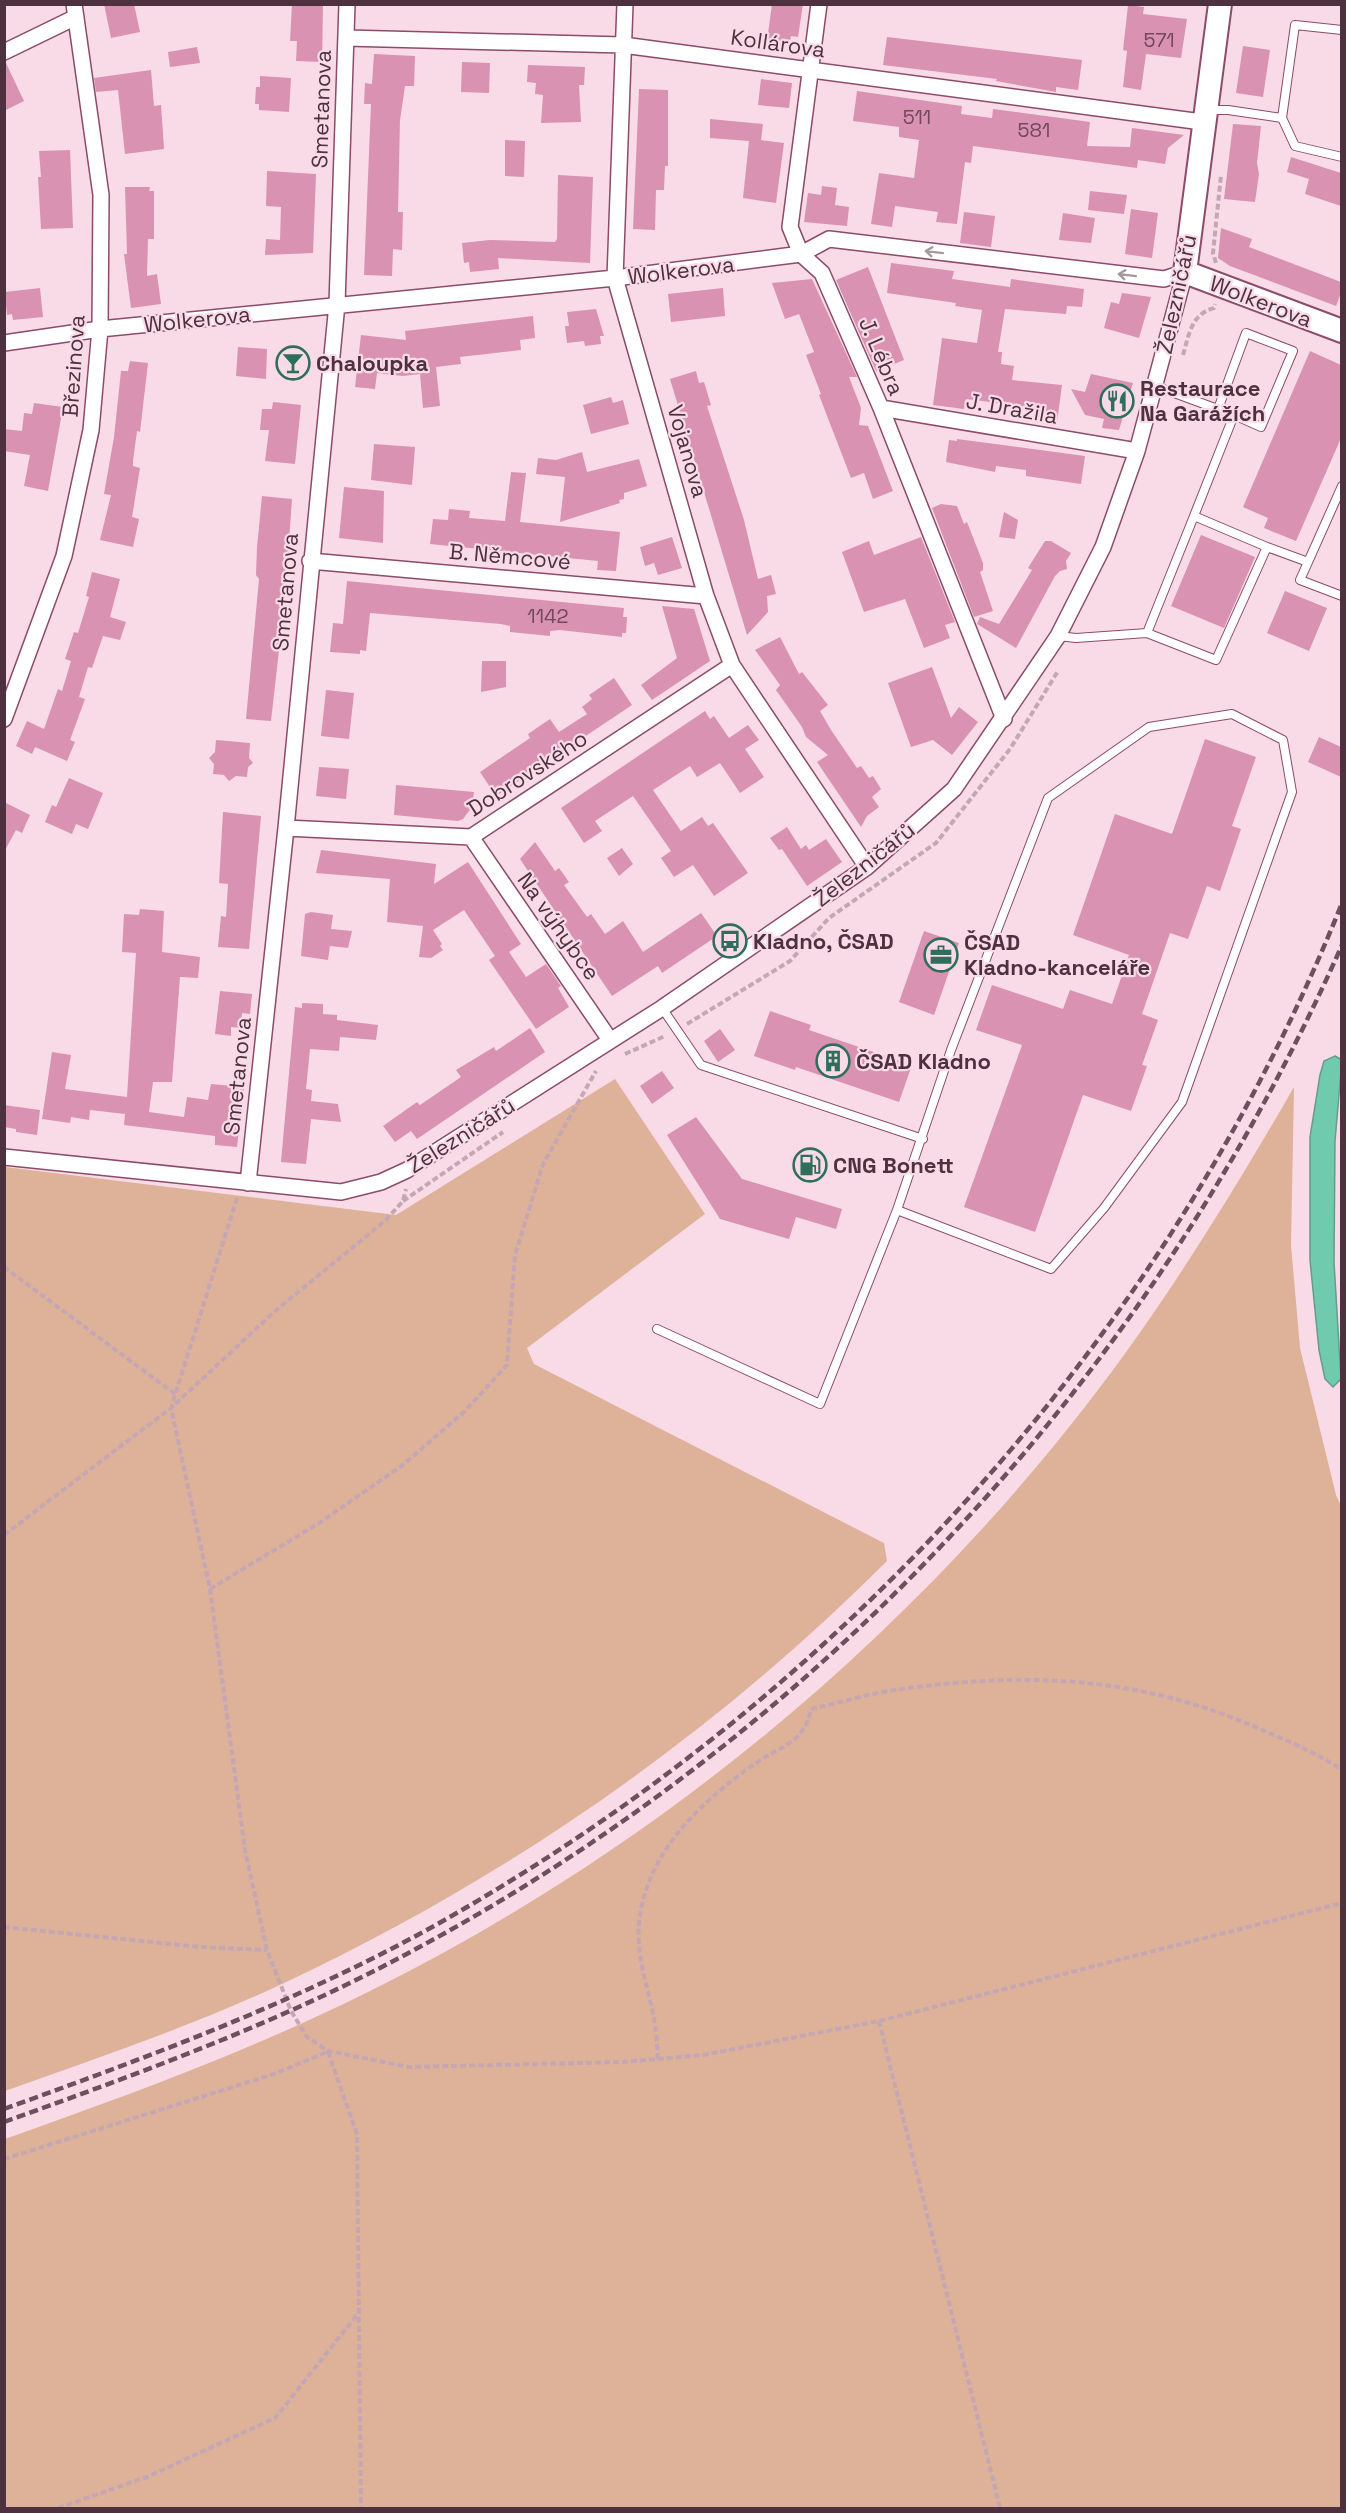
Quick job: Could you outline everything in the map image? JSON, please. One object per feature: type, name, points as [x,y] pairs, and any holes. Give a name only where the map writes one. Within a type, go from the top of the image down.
[{"type":"main road","name":"Železničářů","points":[[1185,272],[1220,4]]},
{"type":"main road","name":"Wolkerova","points":[[1185,272],[1341,331]]},
{"type":"street","name":"Smetanova","points":[[244,1183],[286,828],[310,561],[337,304],[347,4]]},
{"type":"street","name":"Vojanova","points":[[625,4],[615,278],[706,596],[732,665],[867,867]]},
{"type":"street","name":"J. Lébra","points":[[819,4],[790,227],[801,254],[822,273],[880,408],[1004,719]]},
{"type":"street","points":[[4,52],[75,11]]},
{"type":"street","name":"Březinova","points":[[4,719],[11,688],[64,556],[90,430],[100,329],[101,195],[75,11]]},
{"type":"street","name":"Kollárova","points":[[346,38],[623,45],[810,70],[1204,116]]},
{"type":"street","name":"Wolkerova","points":[[4,343],[100,329],[615,278],[801,254],[829,239],[1164,279],[1185,272]]},
{"type":"street","name":"Železničářů","points":[[4,1157],[341,1192],[381,1182],[411,1167],[662,1008],[867,867],[954,789],[1004,719],[1058,636],[1103,547],[1137,452],[1185,272]]},
{"type":"street","name":"J. Dražila","points":[[880,408],[1137,452]]},
{"type":"street","name":"B. Němcové","points":[[310,561],[706,596]]},
{"type":"street","name":"Dobrovského","points":[[286,828],[471,837],[732,665]]},
{"type":"street","name":"Na výhybce","points":[[471,837],[610,1040]]},
{"type":"lane","points":[[1341,30],[1295,25],[1282,118],[1296,146],[1341,157]]},
{"type":"lane","points":[[1204,116],[1228,110],[1282,118]]},
{"type":"lane","points":[[1155,386],[1261,427],[1293,351],[1246,333],[1218,409]]},
{"type":"lane","points":[[1147,633],[1234,415]]},
{"type":"lane","points":[[1341,486],[1300,580],[1341,596]]},
{"type":"lane","points":[[1194,516],[1308,562]]},
{"type":"lane","points":[[1058,636],[1076,638],[1147,633],[1216,660],[1267,547]]},
{"type":"lane","points":[[657,1329],[820,1404],[897,1210],[951,1050],[1048,798],[1149,727],[1232,714],[1283,740],[1292,792],[1182,1102],[1104,1208],[1051,1269],[897,1210]]},
{"type":"lane","points":[[662,1008],[701,1065],[922,1140]]},
{"type":"path","points":[[1181,360],[1194,321],[1206,310],[1214,308],[1221,269],[1213,253],[1222,170]]},
{"type":"path","points":[[621,1055],[676,1031],[790,961],[829,918],[936,843],[1010,749],[1059,669]]},
{"type":"path","points":[[210,1589],[319,1523],[403,1465],[466,1410],[507,1365],[515,1255],[543,1164],[599,1065]]},
{"type":"path","points":[[4,1535],[171,1408],[274,1312],[386,1220],[403,1201],[411,1167]]},
{"type":"path","points":[[244,1183],[171,1408],[210,1589],[245,1850],[267,1950],[291,2011],[307,2037],[328,2051],[409,2067],[624,2062],[703,2055],[879,2021],[1341,1902]]},
{"type":"path","points":[[4,1267],[176,1394]]},
{"type":"path","points":[[658,2059],[654,2018],[644,1979],[639,1925],[648,1881],[664,1849],[691,1820],[717,1794],[759,1761],[791,1743],[808,1726],[811,1709],[893,1690],[961,1682],[1062,1679],[1127,1687],[1185,1701],[1239,1720],[1291,1743],[1341,1770]]},
{"type":"path","points":[[4,1927],[200,1947],[267,1950]]},
{"type":"path","points":[[879,2021],[1000,2508]]},
{"type":"path","points":[[4,2159],[274,2074],[328,2051]]},
{"type":"path","points":[[328,2051],[357,2134],[357,2314],[361,2508]]},
{"type":"path","points":[[58,2508],[147,2477],[275,2418],[357,2314]]},
{"type":"shaded area","points":[[1335,1056],[1342,1060],[1335,1141],[1334,1262],[1341,1379],[1333,1387],[1325,1379],[1319,1350],[1310,1260],[1310,1137],[1324,1061]]},
{"type":"shaded area","points":[[615,1079],[705,1214],[527,1348],[534,1364],[884,1543],[887,1561],[820,1625],[678,1744],[603,1799],[526,1850],[447,1898],[366,1943],[214,2014],[5,2091],[5,1167],[396,1215]]},
{"type":"shaded area","points":[[1294,1087],[1291,1245],[1300,1348],[1336,1495],[1342,1508],[1341,2508],[5,2508],[5,2139],[235,2052],[370,1991],[479,1932],[585,1867],[687,1796],[785,1718],[878,1635],[966,1547],[1048,1453],[1124,1355],[1169,1290],[1233,1190]]},
{"type":"building","points":[[104,4],[134,4],[140,32],[111,38]]},
{"type":"building","points":[[292,4],[323,4],[322,62],[296,61],[297,41],[290,41]]},
{"type":"building","points":[[772,4],[803,4],[798,37],[791,36],[789,44],[767,41]]},
{"type":"building","points":[[1128,5],[1144,7],[1143,14],[1187,19],[1181,58],[1146,54],[1141,90],[1123,87],[1127,51],[1123,50]]},
{"type":"building","points":[[887,37],[1082,60],[1078,90],[1056,87],[1056,92],[996,81],[997,79],[883,65]]},
{"type":"building","points":[[1243,46],[1270,50],[1263,97],[1236,93]]},
{"type":"building","points":[[197,47],[200,63],[170,67],[168,52]]},
{"type":"building","points":[[374,54],[415,56],[414,86],[405,86],[400,120],[398,212],[403,212],[402,250],[393,249],[392,276],[364,275],[371,104],[364,104],[365,83],[372,84]]},
{"type":"building","points":[[4,62],[24,101],[4,111]]},
{"type":"building","points":[[462,62],[490,63],[489,93],[461,92]]},
{"type":"building","points":[[528,65],[585,67],[584,85],[579,85],[581,122],[541,123],[543,95],[535,94],[536,83],[527,82]]},
{"type":"building","points":[[151,70],[154,106],[161,105],[164,149],[125,154],[118,90],[96,92],[94,78]]},
{"type":"building","points":[[260,76],[291,78],[289,112],[259,110],[259,104],[255,104],[256,87],[260,87]]},
{"type":"building","points":[[761,79],[792,83],[789,108],[758,105]]},
{"type":"building","points":[[639,89],[668,90],[668,166],[665,166],[664,190],[656,190],[655,230],[633,229]]},
{"type":"building","points":[[857,91],[962,106],[961,114],[992,118],[993,109],[1090,122],[1087,146],[1130,147],[1132,128],[1184,135],[1168,148],[1165,164],[1138,160],[1137,168],[973,146],[971,163],[965,162],[957,224],[936,222],[938,212],[895,206],[892,227],[871,224],[879,173],[914,178],[919,140],[899,137],[899,127],[853,121]]},
{"type":"building","points":[[710,119],[763,124],[761,140],[784,143],[776,203],[743,198],[749,141],[710,138]]},
{"type":"building","points":[[1233,124],[1261,126],[1255,202],[1224,199]]},
{"type":"building","points":[[505,140],[525,141],[524,177],[505,176]]},
{"type":"building","points":[[70,150],[73,228],[41,229],[39,151]]},
{"type":"building","points":[[1291,157],[1341,173],[1341,206],[1305,194],[1309,179],[1287,172]]},
{"type":"building","points":[[267,171],[316,174],[313,253],[265,255],[266,239],[280,240],[281,207],[266,206]]},
{"type":"building","points":[[558,175],[593,177],[590,263],[498,258],[499,269],[470,272],[469,262],[464,263],[462,243],[490,240],[555,242],[557,239]]},
{"type":"building","points":[[822,186],[837,188],[835,205],[849,207],[847,226],[804,222],[808,193],[821,195]]},
{"type":"building","points":[[125,187],[150,187],[149,191],[154,191],[154,239],[148,239],[147,276],[157,274],[161,304],[131,308],[124,254],[127,254]]},
{"type":"building","points":[[1090,191],[1127,195],[1124,214],[1088,210]]},
{"type":"building","points":[[1131,209],[1158,213],[1152,258],[1125,254]]},
{"type":"building","points":[[964,212],[995,216],[991,247],[960,243]]},
{"type":"building","points":[[1063,213],[1095,218],[1091,243],[1059,240]]},
{"type":"building","points":[[1221,228],[1252,239],[1249,247],[1341,282],[1341,293],[1336,306],[1230,266],[1218,258]]},
{"type":"building","points":[[891,263],[954,271],[952,279],[1010,287],[1011,279],[1084,289],[1082,307],[1067,306],[1066,314],[1005,309],[998,352],[1002,352],[1001,364],[1014,366],[1012,380],[1062,385],[1057,422],[1036,419],[1038,408],[966,399],[964,409],[933,405],[942,338],[977,343],[982,310],[955,306],[956,303],[887,293]]},
{"type":"building","points":[[868,267],[904,360],[876,371],[836,280]]},
{"type":"building","points":[[812,279],[857,377],[849,377],[861,408],[859,425],[868,426],[893,491],[873,499],[864,473],[851,478],[806,355],[814,352],[799,314],[785,319],[772,283]]},
{"type":"building","points":[[40,288],[43,317],[13,320],[12,314],[7,315],[5,292]]},
{"type":"building","points":[[723,288],[725,316],[671,322],[668,294]]},
{"type":"building","points":[[1122,293],[1151,297],[1139,338],[1104,328],[1111,302],[1119,304]]},
{"type":"building","points":[[596,309],[604,336],[600,336],[601,344],[585,346],[584,341],[567,343],[565,326],[569,326],[567,312]]},
{"type":"building","points":[[533,316],[535,338],[520,340],[521,350],[460,357],[461,364],[436,367],[440,406],[423,408],[420,374],[403,376],[377,373],[375,389],[355,387],[361,335],[406,340],[405,331]]},
{"type":"building","points":[[238,347],[267,349],[266,379],[236,376]]},
{"type":"building","points":[[1310,351],[1341,365],[1341,438],[1296,541],[1264,528],[1268,518],[1243,507]]},
{"type":"building","points":[[130,361],[148,363],[140,432],[137,431],[133,461],[133,466],[140,468],[132,517],[139,519],[133,547],[100,540],[111,495],[104,494],[114,437],[121,371],[128,371]]},
{"type":"building","points":[[696,371],[699,383],[704,382],[711,405],[707,406],[744,520],[758,579],[771,575],[776,594],[767,596],[768,612],[747,635],[670,379]]},
{"type":"building","points":[[1091,374],[1133,383],[1119,430],[1102,428],[1104,419],[1085,415],[1071,389],[1085,392]]},
{"type":"building","points":[[611,397],[613,403],[623,400],[629,424],[591,434],[583,405]]},
{"type":"building","points":[[273,402],[301,405],[295,464],[265,461],[269,430],[260,430],[262,409],[272,409]]},
{"type":"building","points":[[34,403],[63,407],[48,491],[24,486],[30,455],[4,451],[4,429],[22,431],[24,413],[32,414]]},
{"type":"building","points":[[957,439],[1085,456],[1081,484],[1026,476],[1026,470],[996,466],[995,472],[946,462],[949,440],[957,441]]},
{"type":"building","points":[[374,444],[415,447],[412,485],[371,480]]},
{"type":"building","points":[[582,452],[587,472],[639,459],[647,486],[624,493],[624,499],[619,500],[620,503],[560,522],[565,477],[536,474],[538,458],[556,460]]},
{"type":"building","points":[[511,472],[526,473],[520,522],[620,532],[616,571],[597,570],[598,561],[430,544],[433,519],[448,520],[449,509],[470,511],[469,518],[505,521]]},
{"type":"building","points":[[344,487],[384,491],[383,543],[339,538]]},
{"type":"building","points":[[262,496],[292,499],[285,597],[271,721],[246,719],[259,579],[256,575],[257,547]]},
{"type":"building","points":[[941,504],[957,506],[964,524],[967,522],[983,563],[983,570],[980,572],[993,611],[974,617],[932,508]]},
{"type":"building","points":[[1004,512],[1018,520],[1015,539],[999,537]]},
{"type":"building","points":[[1201,535],[1255,557],[1224,628],[1171,606]]},
{"type":"building","points":[[672,537],[682,568],[658,575],[654,563],[645,566],[640,547]]},
{"type":"building","points":[[921,537],[955,622],[945,625],[950,638],[924,648],[905,599],[864,612],[842,552],[869,541],[874,555]]},
{"type":"building","points":[[1045,541],[1051,541],[1071,553],[1066,561],[1067,569],[1055,576],[1016,648],[977,624],[980,617],[999,624],[1032,570],[1028,568]]},
{"type":"building","points":[[92,572],[120,579],[110,617],[126,622],[120,640],[103,636],[92,668],[88,667],[79,697],[85,699],[70,740],[75,742],[67,761],[35,747],[32,754],[16,746],[27,721],[44,729],[58,689],[62,691],[71,661],[65,659],[74,632],[78,633],[89,597],[86,596]]},
{"type":"building","points":[[347,581],[624,608],[623,617],[627,617],[626,633],[622,633],[622,637],[560,630],[550,631],[550,636],[510,632],[510,626],[501,624],[370,613],[366,651],[360,650],[360,654],[330,652],[333,623],[343,624]]},
{"type":"building","points":[[1285,591],[1327,608],[1309,651],[1267,633]]},
{"type":"building","points":[[662,606],[694,609],[710,661],[652,700],[641,685],[677,658]]},
{"type":"building","points":[[780,637],[799,674],[802,672],[828,705],[820,711],[831,730],[857,768],[861,766],[869,778],[873,776],[881,789],[872,797],[879,807],[867,816],[861,827],[817,762],[828,755],[806,737],[802,727],[776,690],[780,685],[755,650]]},
{"type":"building","points":[[482,661],[506,661],[506,687],[481,692]]},
{"type":"building","points":[[932,667],[951,718],[959,707],[978,722],[952,755],[933,740],[911,747],[888,683]]},
{"type":"building","points":[[614,678],[632,705],[496,796],[480,772],[530,738],[528,734],[550,719],[559,732],[587,714],[582,707],[592,699],[589,695]]},
{"type":"building","points":[[326,690],[354,693],[349,739],[321,736]]},
{"type":"building","points":[[705,711],[710,719],[714,716],[729,738],[748,725],[759,740],[745,749],[764,777],[740,793],[720,763],[697,777],[690,766],[653,790],[681,831],[702,817],[708,826],[713,823],[748,873],[714,896],[693,865],[674,877],[661,858],[671,851],[633,796],[595,821],[602,831],[584,843],[561,808]]},
{"type":"building","points":[[1319,737],[1341,747],[1341,777],[1308,762]]},
{"type":"building","points":[[1205,739],[1256,757],[1232,826],[1241,829],[1220,891],[1207,886],[1188,939],[1170,933],[1142,1014],[1158,1020],[1142,1065],[1147,1066],[1131,1111],[1083,1095],[1035,1232],[964,1207],[1022,1045],[976,1030],[992,985],[1063,1009],[1070,990],[1112,1004],[1129,955],[1073,935],[1115,814],[1172,834]]},
{"type":"building","points":[[216,740],[250,743],[249,758],[253,763],[248,767],[247,777],[236,776],[229,781],[224,775],[213,774],[214,764],[209,758],[215,752]]},
{"type":"building","points":[[319,767],[349,769],[346,799],[316,796]]},
{"type":"building","points":[[69,778],[103,793],[88,829],[76,824],[72,834],[45,822],[52,805],[56,807]]},
{"type":"building","points":[[396,785],[474,792],[472,807],[463,819],[458,821],[394,815]]},
{"type":"building","points":[[4,802],[30,815],[22,833],[16,830],[4,852]]},
{"type":"building","points":[[223,812],[261,816],[249,949],[218,947],[221,916],[226,917],[228,884],[219,883]]},
{"type":"building","points":[[787,827],[801,849],[806,845],[809,850],[826,839],[842,862],[807,886],[782,849],[779,850],[770,838]]},
{"type":"building","points":[[535,842],[555,871],[559,868],[569,882],[564,885],[587,917],[591,914],[605,934],[623,921],[643,952],[701,913],[717,936],[662,973],[658,966],[612,996],[520,859]]},
{"type":"building","points":[[622,848],[633,864],[619,876],[607,858]]},
{"type":"building","points":[[321,850],[436,864],[434,884],[468,862],[521,944],[509,952],[526,977],[546,964],[561,986],[558,988],[569,1007],[536,1029],[489,960],[495,956],[464,910],[433,930],[443,950],[431,958],[419,957],[423,926],[387,922],[390,879],[316,873]]},
{"type":"building","points":[[140,909],[164,911],[162,952],[200,957],[198,978],[180,977],[172,1082],[153,1082],[149,1112],[184,1117],[187,1097],[208,1100],[211,1084],[244,1087],[237,1147],[215,1145],[215,1136],[124,1125],[125,1114],[90,1110],[89,1120],[71,1117],[70,1123],[42,1119],[52,1052],[71,1055],[65,1089],[127,1097],[136,953],[122,952],[124,914],[139,915]]},
{"type":"building","points":[[311,912],[333,915],[331,929],[352,931],[348,948],[330,946],[328,960],[301,956],[305,914]]},
{"type":"building","points":[[924,931],[959,943],[934,1015],[899,1002]]},
{"type":"building","points":[[220,991],[252,994],[250,1014],[242,1013],[241,1028],[231,1027],[231,1036],[215,1034]]},
{"type":"building","points":[[302,1003],[323,1004],[323,1014],[337,1015],[337,1020],[378,1025],[376,1040],[340,1037],[339,1051],[310,1049],[306,1089],[312,1090],[311,1101],[338,1104],[341,1122],[311,1119],[306,1164],[281,1162],[295,1007],[302,1008]]},
{"type":"building","name":"ČSAD Kladno","points":[[770,1011],[811,1025],[809,1030],[912,1065],[899,1102],[796,1067],[795,1070],[754,1056]]},
{"type":"building","points":[[530,1028],[545,1052],[417,1139],[411,1131],[395,1142],[383,1126],[417,1102],[420,1105],[461,1077],[456,1070],[494,1047],[496,1051]]},
{"type":"building","points":[[720,1029],[735,1050],[718,1062],[704,1041]]},
{"type":"building","points":[[662,1071],[674,1088],[652,1104],[640,1086]]},
{"type":"building","points":[[4,1105],[40,1110],[37,1135],[16,1132],[16,1129],[4,1127]]},
{"type":"building","points":[[696,1117],[742,1179],[842,1209],[836,1229],[796,1217],[789,1239],[720,1219],[667,1135]]},
{"type":"railway","points":[[4,2109],[223,2026],[330,1979],[434,1926],[582,1835],[722,1731],[853,1616],[975,1491],[1085,1357],[1184,1213],[1270,1062],[1342,903]]},
{"type":"railway","points":[[4,2122],[231,2036],[364,1976],[523,1887],[672,1785],[812,1671],[942,1545],[1060,1409],[1167,1263],[1261,1108],[1342,945]]},
{"type":"place","name":"Chaloupka","points":[[293,363]]},
{"type":"place","name":"Restaurace Na Garážích","points":[[1117,401]]},
{"type":"place","name":"Kladno, ČSAD","points":[[730,941]]},
{"type":"place","name":"ČSAD Kladno-kanceláře","points":[[941,955]]},
{"type":"place","name":"ČSAD Kladno","points":[[833,1061]]},
{"type":"place","name":"CNG Bonett","points":[[810,1165]]}]
